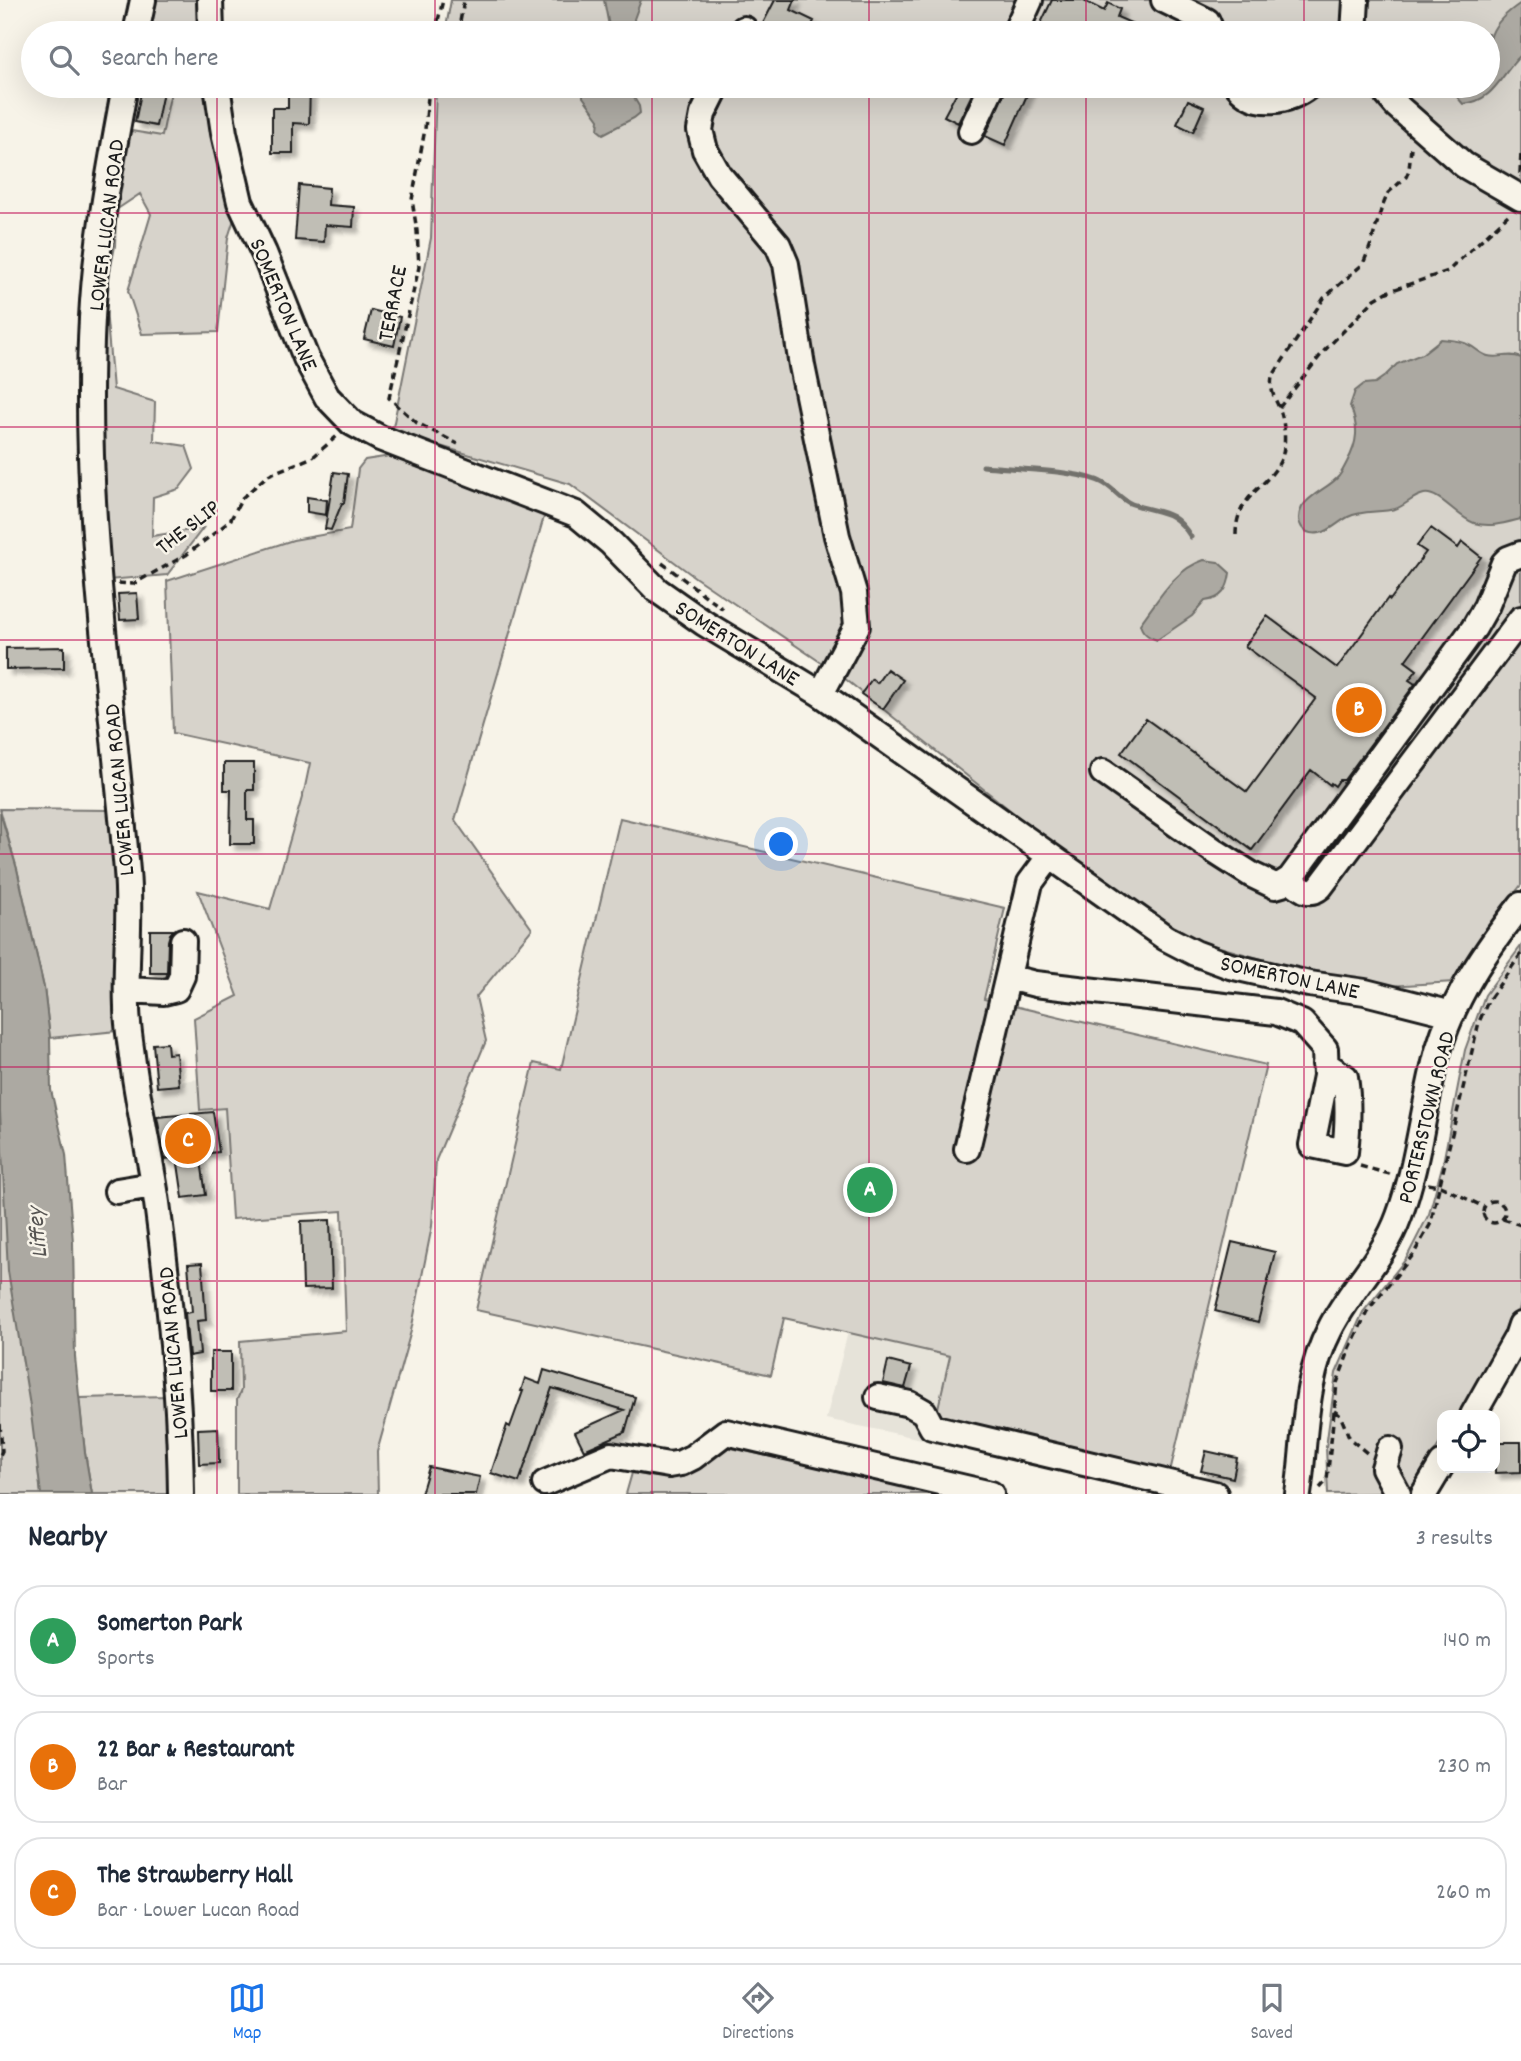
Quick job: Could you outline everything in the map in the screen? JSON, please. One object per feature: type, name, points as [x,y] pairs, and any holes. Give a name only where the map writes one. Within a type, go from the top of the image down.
[{"type":"street","points":[[138,21],[142,0]]},
{"type":"street","points":[[210,0],[211,21]]},
{"type":"street","points":[[1020,21],[1030,0]]},
{"type":"street","points":[[1164,0],[1207,21]]},
{"type":"street","points":[[1355,21],[1356,0]]},
{"type":"street","name":"LOWER LUCAN ROAD","points":[[123,98],[100,225],[92,316],[90,436],[98,582],[127,872],[127,1006],[141,1123],[153,1185],[171,1321],[181,1446],[181,1494]]},
{"type":"street","name":"SOMERTON LANE","points":[[219,98],[240,202],[264,253],[306,358],[327,397],[352,423],[380,438],[576,514],[611,543],[657,590],[704,623],[821,694],[1166,938],[1195,953],[1243,969],[1309,984],[1365,992],[1452,1014]]},
{"type":"street","points":[[711,98],[700,130],[705,150],[719,174],[778,245],[786,264],[802,366],[837,536],[854,593],[857,626],[821,694]]},
{"type":"street","points":[[971,131],[986,98]]},
{"type":"street","points":[[1259,98],[1272,101],[1289,98]]},
{"type":"street","points":[[1390,98],[1464,165],[1517,204]]},
{"type":"street","points":[[1103,772],[1252,875],[1275,886],[1282,884],[1290,879],[1481,618],[1504,563],[1521,555]]},
{"type":"street","points":[[1290,879],[1305,892],[1312,892],[1320,887],[1521,619]]},
{"type":"street","points":[[1418,702],[1444,722]]},
{"type":"street","points":[[967,1149],[1030,883],[1050,856]]},
{"type":"street","name":"PORTERSTOWN ROAD","points":[[1297,1494],[1303,1435],[1317,1359],[1330,1329],[1381,1253],[1398,1219],[1412,1180],[1438,1051],[1452,1014],[1474,971],[1521,905]]},
{"type":"street","points":[[127,990],[164,992],[176,989],[182,976],[183,941]]},
{"type":"street","points":[[1008,977],[1035,984],[1276,1012],[1302,1023],[1325,1049],[1325,1064]]},
{"type":"street","points":[[117,1191],[153,1185]]},
{"type":"street","points":[[1476,1410],[1517,1338],[1521,1325]]},
{"type":"street","points":[[878,1397],[910,1404],[924,1412],[932,1427],[1215,1494]]},
{"type":"street","points":[[545,1483],[611,1455],[669,1465],[681,1463],[726,1432],[991,1494]]},
{"type":"street","points":[[1387,1455],[1384,1472],[1398,1494]]},
{"type":"street","points":[[1424,1494],[1437,1472]]},
{"type":"path","points":[[438,21],[443,0]]},
{"type":"path","points":[[460,21],[464,0]]},
{"type":"path","name":"TERRACE","points":[[428,98],[412,200],[419,267],[390,398],[417,423],[460,446]]},
{"type":"path","points":[[1236,535],[1239,514],[1244,503],[1282,458],[1284,423],[1272,395],[1272,377],[1324,298],[1363,264],[1388,193],[1406,177],[1409,170],[1411,145]]},
{"type":"path","points":[[1279,408],[1324,351],[1376,299],[1387,292],[1448,271],[1517,204]]},
{"type":"path","name":"THE SLIP","points":[[98,582],[133,584],[186,555],[230,521],[242,498],[268,475],[313,457],[352,423]]},
{"type":"path","points":[[1492,1201],[1498,1201],[1505,1209],[1503,1219],[1495,1224],[1487,1222],[1482,1212],[1484,1207],[1492,1201]]},
{"type":"path","points":[[1503,1219],[1521,1225]]},
{"type":"path","points":[[1334,1410],[1340,1415],[1350,1439],[1363,1451],[1387,1455]]},
{"type":"path","points":[[0,1424],[0,1455]]},
{"type":"shaded area","points":[[152,0],[199,0],[200,21],[148,21]]},
{"type":"shaded area","points":[[451,0],[1521,0],[1521,885],[1496,917],[1454,982],[1389,986],[1311,973],[1188,938],[1025,822],[844,678],[696,578],[570,484],[392,432],[431,238],[436,98],[1500,98],[1500,21],[447,21]]},
{"type":"shaded area","points":[[170,98],[211,98],[234,219],[228,238],[218,332],[142,334],[128,291],[151,214],[140,194],[116,210],[115,246],[105,298],[113,389],[155,402],[154,441],[186,446],[194,469],[179,489],[153,497],[152,536],[203,528],[167,575],[108,580],[101,447],[103,284],[125,130],[162,136]]},
{"type":"shaded area","points":[[397,455],[546,510],[455,820],[532,929],[476,997],[486,1041],[436,1160],[432,1226],[411,1331],[377,1452],[378,1494],[237,1494],[240,1341],[346,1331],[342,1211],[232,1219],[225,1108],[200,1110],[194,1018],[238,996],[198,891],[270,909],[310,763],[173,733],[167,581],[293,540],[350,530],[358,469],[365,460]]},
{"type":"shaded area","points":[[0,809],[110,810],[121,927],[116,1031],[50,1038],[44,988],[17,869]]},
{"type":"shaded area","points":[[620,818],[1005,908],[984,999],[1266,1065],[1169,1476],[936,1417],[950,1356],[784,1318],[771,1375],[476,1310],[534,1063],[561,1069]]},
{"type":"shaded area","points":[[1521,946],[1521,1303],[1511,1336],[1464,1410],[1437,1410],[1437,1448],[1408,1493],[1328,1494],[1326,1447],[1336,1373],[1363,1312],[1406,1259],[1429,1214],[1443,1163],[1465,1050],[1485,995]]},
{"type":"shaded area","points":[[198,1079],[201,1109],[225,1107],[229,1155],[161,1163],[144,1087]]},
{"type":"shaded area","points":[[0,1111],[41,1494],[0,1494]]},
{"type":"shaded area","points":[[848,1332],[951,1356],[931,1441],[826,1419]]},
{"type":"shaded area","points":[[168,1396],[173,1494],[92,1494],[79,1398]]},
{"type":"shaded area","points":[[722,1448],[942,1494],[626,1494],[632,1473],[660,1477],[681,1475]]},
{"type":"water","points":[[604,0],[641,0],[634,21],[608,21]]},
{"type":"water","points":[[1521,3],[1521,55],[1500,81],[1500,21]]},
{"type":"water","points":[[584,98],[634,98],[639,106],[640,113],[634,118],[603,134],[598,130],[599,119]]},
{"type":"water","points":[[1458,98],[1483,98],[1474,102],[1463,104]]},
{"type":"water","points":[[1441,339],[1463,342],[1488,356],[1521,358],[1521,519],[1492,525],[1474,523],[1436,497],[1424,494],[1395,509],[1353,515],[1324,532],[1305,530],[1299,518],[1302,507],[1339,476],[1353,448],[1356,428],[1350,406],[1355,391],[1364,384],[1375,383],[1397,364],[1422,354]]},
{"type":"water","points":[[1204,560],[1218,562],[1230,573],[1223,592],[1216,598],[1205,601],[1192,616],[1157,640],[1151,638],[1142,630],[1140,624],[1176,578]]},
{"type":"water","name":"Liffey","points":[[0,812],[17,869],[44,988],[50,1038],[51,1090],[66,1155],[73,1242],[75,1357],[92,1494],[41,1494],[8,1271],[0,1111]]},
{"type":"building","points":[[775,0],[795,0],[791,10],[814,21],[764,21]]},
{"type":"building","points":[[1052,0],[1082,0],[1104,11],[1108,3],[1120,9],[1117,17],[1126,21],[1042,21]]},
{"type":"building","points":[[140,98],[162,98],[156,126],[135,122]]},
{"type":"building","points":[[288,98],[310,98],[309,124],[293,123],[293,153],[272,153],[272,108],[288,108]]},
{"type":"building","points":[[954,98],[970,98],[958,123],[944,116]]},
{"type":"building","points":[[1002,98],[1026,98],[1005,145],[985,136]]},
{"type":"building","points":[[1188,100],[1204,107],[1193,132],[1177,124]]},
{"type":"building","points":[[299,185],[329,188],[328,205],[354,207],[353,227],[325,225],[324,242],[295,240]]},
{"type":"building","points":[[371,310],[400,317],[394,346],[364,339]]},
{"type":"building","points":[[334,472],[348,474],[344,503],[331,530],[325,529]]},
{"type":"building","points":[[307,497],[327,500],[326,515],[307,512]]},
{"type":"building","points":[[1431,528],[1458,548],[1462,542],[1481,557],[1405,661],[1417,670],[1409,680],[1415,684],[1344,780],[1339,780],[1335,786],[1331,783],[1330,785],[1311,770],[1252,850],[1121,753],[1146,719],[1247,792],[1316,698],[1245,646],[1267,616],[1337,668],[1388,598],[1390,600],[1426,552],[1417,546]]},
{"type":"building","points":[[137,593],[139,619],[120,620],[118,594]]},
{"type":"building","points":[[64,647],[64,668],[6,669],[6,648]]},
{"type":"building","points":[[887,669],[903,680],[883,709],[861,694],[872,679],[877,683]]},
{"type":"building","points":[[224,763],[254,763],[254,790],[247,790],[247,820],[254,820],[254,844],[230,844],[231,790],[224,790]]},
{"type":"building","points":[[150,930],[174,930],[168,941],[167,973],[150,973]]},
{"type":"building","points":[[167,1043],[168,1054],[176,1053],[179,1085],[157,1087],[153,1044]]},
{"type":"building","points":[[213,1112],[219,1152],[200,1154],[206,1195],[183,1198],[177,1157],[165,1159],[157,1117]]},
{"type":"building","points":[[330,1220],[332,1288],[303,1289],[301,1221]]},
{"type":"building","points":[[1232,1242],[1275,1252],[1258,1322],[1215,1311]]},
{"type":"building","points":[[202,1263],[206,1320],[197,1321],[200,1354],[189,1356],[185,1313],[192,1312],[188,1264]]},
{"type":"building","points":[[211,1352],[231,1352],[231,1391],[211,1391]]},
{"type":"building","points":[[888,1361],[911,1367],[905,1388],[883,1383]]},
{"type":"building","points":[[544,1370],[635,1397],[625,1432],[584,1450],[575,1432],[624,1410],[552,1388],[519,1482],[491,1473],[507,1425],[510,1427],[523,1391],[525,1378],[540,1384]]},
{"type":"building","points":[[218,1428],[219,1463],[199,1464],[198,1429]]},
{"type":"building","points":[[1500,1442],[1521,1442],[1521,1472],[1500,1473]]},
{"type":"building","points":[[1206,1451],[1237,1458],[1233,1478],[1201,1471]]},
{"type":"building","points":[[429,1467],[480,1477],[476,1494],[421,1494]]},
{"type":"waterway","points":[[983,466],[1060,472],[1090,478],[1105,484],[1128,502],[1172,516],[1191,537]]},
{"type":"place","name":"22 Bar & Restaurant","points":[[1359,710]]},
{"type":"place","name":"The Strawberry Hall","points":[[188,1141]]},
{"type":"place","name":"Somerton Park","points":[[870,1190]]}]
